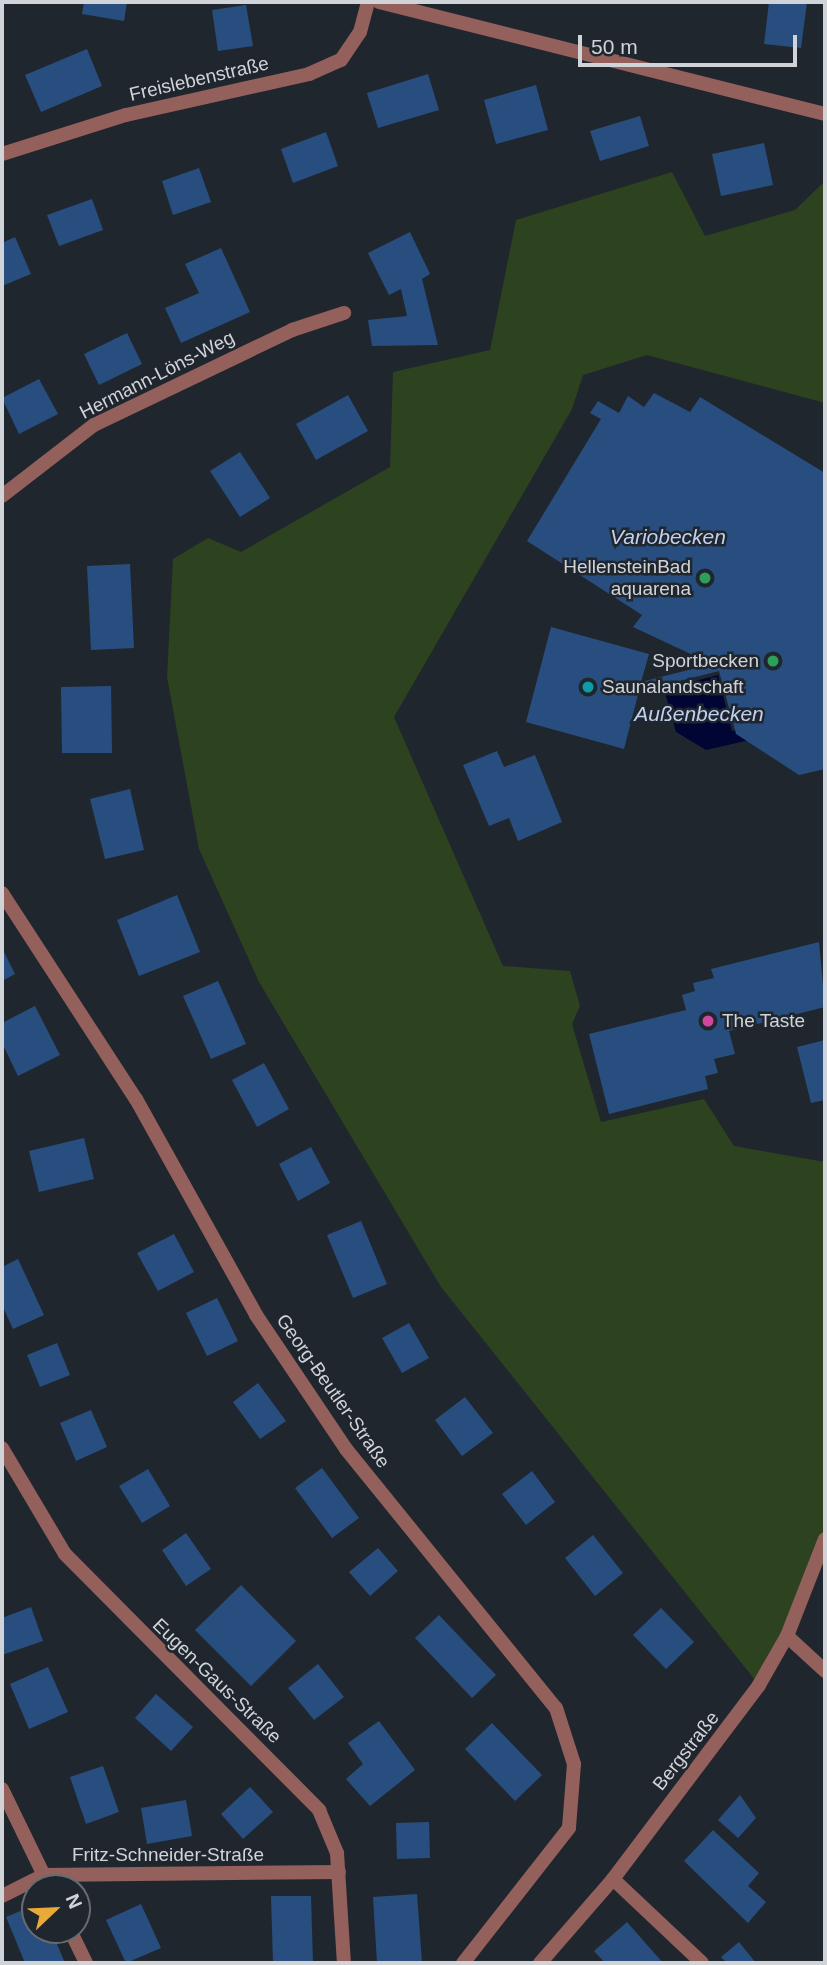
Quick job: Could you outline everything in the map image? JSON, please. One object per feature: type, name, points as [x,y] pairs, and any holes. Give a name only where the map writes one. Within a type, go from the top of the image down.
[{"type":"street","name":"Freislebenstraße","points":[[2,154],[126,115],[309,74],[341,60],[360,32],[368,2]]},
{"type":"street","points":[[379,2],[825,114]]},
{"type":"street","name":"Hermann-Löns-Weg","points":[[2,496],[94,425],[292,330],[344,313]]},
{"type":"street","name":"Georg-Beutler-Straße","points":[[2,893],[136,1099],[256,1315],[346,1449],[556,1708],[574,1764],[569,1828],[463,1963]]},
{"type":"street","name":"Eugen-Gaus-Straße","points":[[2,1448],[65,1554],[319,1810],[332,1835],[339,1872],[344,1963]]},
{"type":"street","name":"Bergstraße","points":[[540,1963],[613,1879],[731,1726],[787,1636],[825,1539]]},
{"type":"street","points":[[787,1636],[825,1671]]},
{"type":"street","points":[[2,1789],[43,1874]]},
{"type":"street","name":"Fritz-Schneider-Straße","points":[[91,1880],[339,1872]]},
{"type":"street","points":[[613,1879],[702,1963]]},
{"type":"street","name":"Fritz-Schneider-Straße","points":[[2,1896],[21,1890]]},
{"type":"street","points":[[77,1944],[86,1963]]},
{"type":"green space","points":[[672,172],[705,236],[795,210],[825,181],[825,403],[647,355],[583,375],[572,409],[394,717],[503,966],[570,971],[580,1006],[572,1024],[601,1122],[704,1099],[734,1146],[825,1162],[825,1536],[759,1685],[441,1287],[259,982],[199,849],[167,677],[173,559],[208,538],[241,552],[390,467],[393,372],[490,350],[516,220]]},
{"type":"water","name":"Außenbecken","points":[[718,675],[732,731],[760,725],[763,737],[706,750],[676,732],[664,689]]},
{"type":"building","points":[[84,2],[127,2],[124,21],[82,14]]},
{"type":"building","points":[[769,2],[807,2],[801,48],[764,44]]},
{"type":"building","points":[[246,5],[253,46],[218,51],[212,10]]},
{"type":"building","points":[[87,49],[102,86],[41,112],[25,75]]},
{"type":"building","points":[[428,74],[439,110],[378,128],[367,93]]},
{"type":"building","points":[[536,85],[548,130],[496,144],[484,100]]},
{"type":"building","points":[[640,116],[649,146],[600,161],[590,131]]},
{"type":"building","points":[[326,132],[338,166],[293,183],[281,149]]},
{"type":"building","points":[[764,143],[773,185],[721,196],[712,154]]},
{"type":"building","points":[[199,168],[211,202],[173,215],[162,181]]},
{"type":"building","points":[[92,199],[103,230],[59,246],[47,215]]},
{"type":"building","points":[[410,232],[430,274],[422,279],[438,345],[372,346],[368,320],[407,316],[401,289],[389,295],[368,253]]},
{"type":"building","points":[[15,237],[31,274],[2,286],[2,243]]},
{"type":"building","points":[[221,248],[250,312],[181,343],[165,308],[199,293],[185,264]]},
{"type":"building","points":[[127,333],[142,364],[99,385],[84,354]]},
{"type":"building","points":[[39,379],[58,414],[19,434],[2,398]]},
{"type":"building","name":"HellensteinBad aquarena","points":[[654,393],[690,412],[700,397],[825,473],[825,769],[799,775],[736,734],[719,671],[639,691],[624,749],[526,722],[551,627],[649,654],[641,682],[712,664],[633,627],[642,615],[527,541],[601,419],[590,413],[598,401],[619,413],[628,396],[644,407]]},
{"type":"building","points":[[348,395],[368,431],[316,460],[296,424]]},
{"type":"building","points":[[240,452],[270,498],[240,517],[210,471]]},
{"type":"building","points":[[130,564],[134,648],[91,650],[87,566]]},
{"type":"building","points":[[111,686],[112,753],[62,753],[61,687]]},
{"type":"building","points":[[497,751],[504,767],[535,755],[562,822],[518,841],[509,818],[489,826],[463,765]]},
{"type":"building","points":[[130,789],[144,850],[105,859],[90,799]]},
{"type":"building","points":[[177,895],[200,952],[139,976],[117,920]]},
{"type":"building","name":"The Taste","points":[[819,942],[825,1007],[729,1031],[735,1054],[714,1059],[718,1073],[705,1076],[708,1089],[609,1114],[589,1034],[686,1010],[682,995],[695,991],[693,983],[714,978],[711,969]]},
{"type":"building","points":[[2,948],[15,974],[2,981]]},
{"type":"building","points":[[218,981],[246,1044],[211,1059],[183,996]]},
{"type":"building","points":[[35,1006],[60,1055],[18,1076],[2,1043],[2,1023]]},
{"type":"building","name":"The Taste","points":[[825,1040],[825,1100],[811,1103],[797,1047]]},
{"type":"building","points":[[264,1063],[289,1109],[257,1127],[232,1080]]},
{"type":"building","points":[[84,1138],[94,1179],[39,1192],[29,1151]]},
{"type":"building","points":[[311,1147],[330,1183],[298,1201],[279,1164]]},
{"type":"building","points":[[361,1221],[387,1284],[353,1298],[327,1235]]},
{"type":"building","points":[[174,1234],[194,1272],[158,1291],[137,1253]]},
{"type":"building","points":[[18,1259],[44,1315],[13,1329],[2,1305],[2,1267]]},
{"type":"building","points":[[217,1298],[238,1341],[207,1356],[186,1313]]},
{"type":"building","points":[[409,1323],[429,1358],[402,1373],[382,1338]]},
{"type":"building","points":[[57,1343],[70,1375],[40,1387],[27,1355]]},
{"type":"building","points":[[258,1383],[286,1421],[260,1439],[233,1402]]},
{"type":"building","points":[[465,1397],[493,1433],[462,1456],[435,1420]]},
{"type":"building","points":[[91,1410],[107,1447],[76,1461],[60,1423]]},
{"type":"building","points":[[322,1468],[359,1518],[332,1538],[295,1488]]},
{"type":"building","points":[[148,1469],[170,1506],[142,1523],[119,1486]]},
{"type":"building","points":[[532,1471],[555,1502],[526,1525],[502,1494]]},
{"type":"building","points":[[186,1533],[211,1569],[186,1586],[162,1550]]},
{"type":"building","points":[[593,1535],[623,1573],[595,1596],[565,1558]]},
{"type":"building","points":[[378,1548],[398,1571],[370,1596],[349,1572]]},
{"type":"building","points":[[241,1585],[296,1641],[251,1686],[195,1630]]},
{"type":"building","points":[[31,1607],[43,1641],[2,1655],[2,1618]]},
{"type":"building","points":[[661,1608],[694,1642],[666,1669],[633,1635]]},
{"type":"building","points":[[439,1615],[496,1675],[472,1698],[415,1638]]},
{"type":"building","points":[[318,1664],[344,1697],[314,1720],[288,1688]]},
{"type":"building","points":[[48,1667],[68,1712],[29,1729],[10,1684]]},
{"type":"building","points":[[156,1694],[193,1727],[171,1751],[135,1718]]},
{"type":"building","points":[[379,1721],[415,1770],[370,1806],[346,1779],[363,1764],[348,1743]]},
{"type":"building","points":[[492,1723],[542,1775],[515,1801],[465,1749]]},
{"type":"building","points":[[103,1766],[119,1812],[86,1824],[70,1777]]},
{"type":"building","points":[[250,1787],[273,1812],[243,1839],[221,1814]]},
{"type":"building","points":[[740,1795],[756,1818],[738,1838],[718,1820]]},
{"type":"building","points":[[186,1800],[192,1836],[147,1844],[141,1808]]},
{"type":"building","points":[[429,1822],[430,1858],[397,1859],[396,1823]]},
{"type":"building","points":[[713,1830],[759,1873],[748,1886],[766,1902],[748,1923],[684,1861]]},
{"type":"building","points":[[417,1894],[422,1963],[377,1963],[373,1897]]},
{"type":"building","points":[[271,1896],[311,1896],[313,1963],[273,1963]]},
{"type":"building","points":[[141,1904],[161,1948],[126,1963],[106,1920]]},
{"type":"building","points":[[21,1911],[21,1944],[57,1944],[65,1963],[25,1963],[6,1917]]},
{"type":"building","points":[[627,1922],[663,1963],[605,1963],[594,1951]]},
{"type":"building","points":[[739,1942],[756,1963],[727,1963],[721,1957]]},
{"type":"place","name":"HellensteinBad aquarena","points":[[705,578]]},
{"type":"place","name":"Sportbecken","points":[[773,661]]},
{"type":"place","name":"Saunalandschaft","points":[[588,687]]},
{"type":"place","name":"The Taste","points":[[708,1021]]},
{"type":"water label","name":"Variobecken","points":[[668,537]]}]
